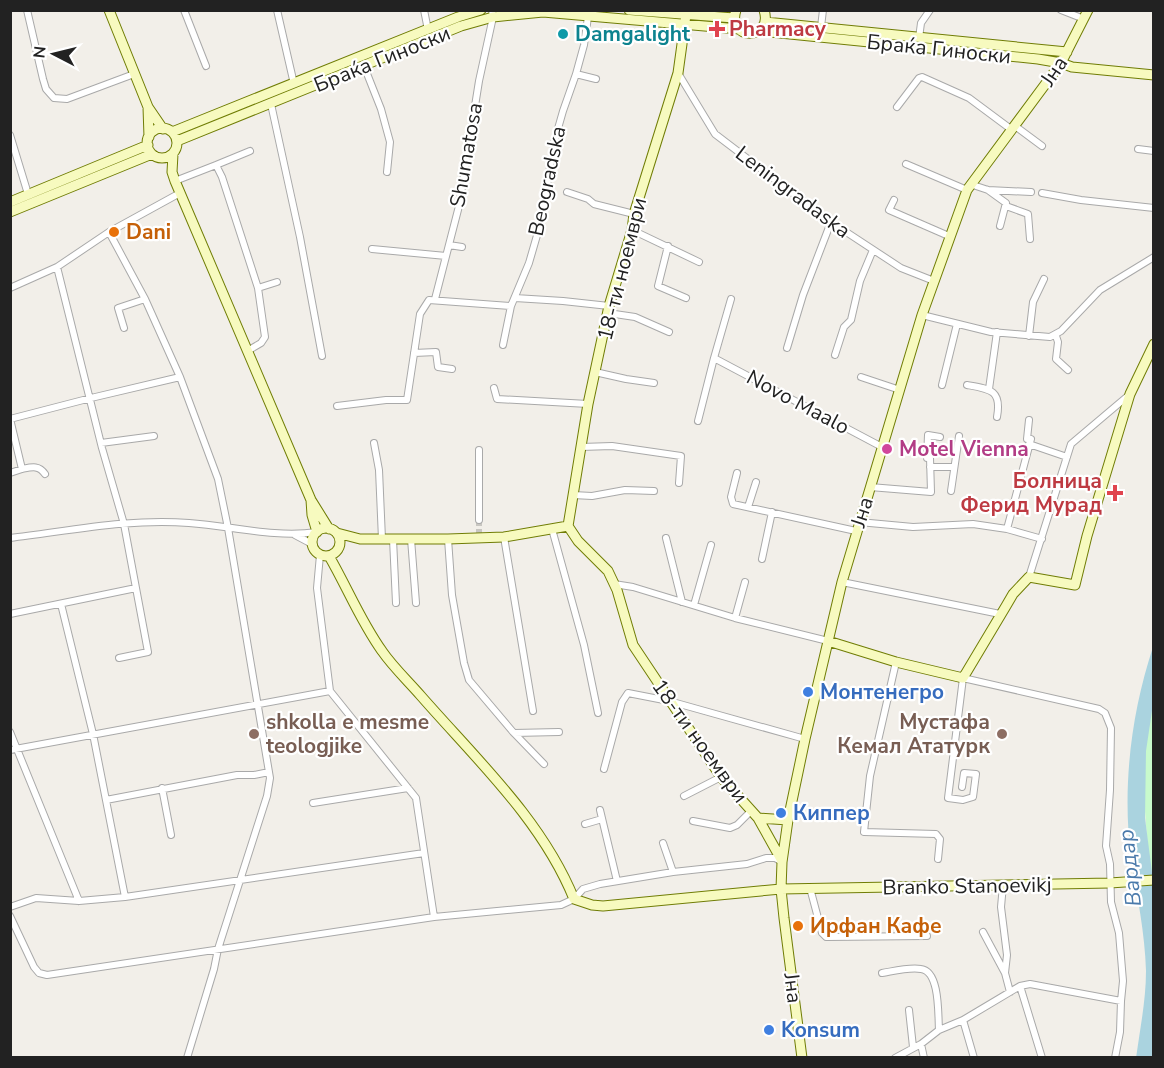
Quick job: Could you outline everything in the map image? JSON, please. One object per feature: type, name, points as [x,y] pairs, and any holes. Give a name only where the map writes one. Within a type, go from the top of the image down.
[{"type":"street","points":[[27,10],[46,89],[54,98],[68,99],[134,74]]},
{"type":"street","points":[[109,10],[148,107],[177,141],[172,154],[173,177]]},
{"type":"street","points":[[184,10],[206,66]]},
{"type":"street","points":[[277,10],[294,84]]},
{"type":"street","points":[[424,10],[428,30]]},
{"type":"street","name":"Браќа Гиноски","points":[[10,202],[148,141],[154,131],[167,130],[294,84],[458,17],[481,10]]},
{"type":"street","name":"Браќа Гиноски","points":[[629,10],[674,12],[686,19],[735,14],[739,29]]},
{"type":"street","points":[[759,31],[765,22],[764,10]]},
{"type":"street","points":[[821,27],[823,10]]},
{"type":"street","points":[[919,38],[921,23],[930,10]]},
{"type":"street","points":[[1061,10],[1086,15]]},
{"type":"street","name":"Браќа Гиноски","points":[[177,141],[493,14],[543,12],[686,19],[739,29],[748,33],[759,31],[1154,75]]},
{"type":"street","name":"Shumatosa","points":[[435,299],[459,206],[479,81],[493,14]]},
{"type":"street","name":"Beogradska","points":[[503,345],[510,306],[529,263],[540,225],[555,139],[576,74],[589,14]]},
{"type":"street","name":"Јна","points":[[802,1058],[781,889],[782,862],[788,820],[805,739],[857,526],[922,315],[969,187],[1061,63],[1086,15]]},
{"type":"street","name":"18-ти ноември","points":[[686,19],[678,73],[634,214],[632,230],[608,310],[588,404],[568,526],[578,541],[608,571],[633,645],[721,777],[754,814],[782,862]]},
{"type":"street","name":"Браќа Гиноски","points":[[765,22],[1067,52]]},
{"type":"street","points":[[364,66],[381,109],[390,142],[387,171]]},
{"type":"street","name":"Leningradaska","points":[[678,73],[716,134],[831,222],[901,268],[934,281]]},
{"type":"street","points":[[576,74],[596,79]]},
{"type":"street","points":[[897,107],[919,78],[927,78],[969,98],[1042,146]]},
{"type":"street","points":[[270,104],[300,237],[322,356]]},
{"type":"street","points":[[148,107],[148,141],[156,156],[173,177],[249,350],[311,500],[340,542],[331,552],[317,588],[330,691],[416,798],[434,917]]},
{"type":"street","points":[[10,135],[28,194]]},
{"type":"street","points":[[1138,149],[1154,152]]},
{"type":"street","points":[[173,177],[216,165],[250,151]]},
{"type":"street","points":[[10,212],[156,156],[172,154]]},
{"type":"street","points":[[906,164],[969,187],[1031,192]]},
{"type":"street","points":[[216,165],[222,177],[258,288],[265,337],[261,344],[249,350]]},
{"type":"street","points":[[988,190],[1006,203],[1006,206],[1028,214],[1030,239]]},
{"type":"street","points":[[567,192],[588,199],[594,204],[634,214]]},
{"type":"street","points":[[10,288],[57,267],[110,232],[180,193]]},
{"type":"street","points":[[1042,193],[1154,208]]},
{"type":"street","points":[[894,200],[889,210],[951,237]]},
{"type":"street","points":[[1000,226],[1006,206]]},
{"type":"street","points":[[788,348],[803,296],[831,222]]},
{"type":"street","points":[[632,230],[699,262]]},
{"type":"street","points":[[110,232],[145,299],[180,377],[218,479],[270,778],[267,796],[218,949],[187,1058]]},
{"type":"street","points":[[449,245],[462,247]]},
{"type":"street","points":[[668,246],[658,286],[686,298]]},
{"type":"street","points":[[372,249],[446,256]]},
{"type":"street","points":[[835,355],[844,327],[851,320],[860,281],[873,250]]},
{"type":"street","points":[[922,315],[997,332],[1044,338],[1056,336],[1100,290],[1154,257]]},
{"type":"street","points":[[57,267],[101,444],[124,524],[148,652],[119,658]]},
{"type":"street","points":[[1029,336],[1033,302],[1044,279]]},
{"type":"street","points":[[258,288],[277,282]]},
{"type":"street","points":[[515,298],[563,300],[635,317],[669,332]]},
{"type":"street","points":[[124,328],[118,308],[145,299]]},
{"type":"street","points":[[698,421],[731,299]]},
{"type":"street","points":[[337,406],[407,400],[420,314],[429,300],[510,306]]},
{"type":"street","points":[[942,385],[957,324]]},
{"type":"street","points":[[988,388],[997,332]]},
{"type":"street","points":[[1056,336],[1058,342],[1056,359],[1068,370]]},
{"type":"street","points":[[1029,577],[1075,585],[1087,536],[1130,394],[1154,344]]},
{"type":"street","points":[[414,353],[436,352],[438,367],[452,369]]},
{"type":"street","name":"Novo Maalo","points":[[714,358],[882,447]]},
{"type":"street","points":[[595,372],[654,383]]},
{"type":"street","points":[[22,469],[10,419],[180,377]]},
{"type":"street","points":[[861,377],[900,390]]},
{"type":"street","points":[[967,386],[988,388],[994,392],[999,407],[997,417]]},
{"type":"street","points":[[494,388],[497,399],[588,404]]},
{"type":"street","points":[[962,787],[964,773],[976,774],[972,797],[963,800],[948,798],[963,678],[1013,594],[1029,577],[1071,444],[1130,394]]},
{"type":"street","points":[[1007,529],[1031,439],[1027,439],[1029,420]]},
{"type":"street","points":[[870,487],[932,492],[930,458],[927,458],[928,435],[940,437]]},
{"type":"street","points":[[101,444],[154,436]]},
{"type":"street","points":[[951,491],[959,436]]},
{"type":"street","points":[[374,443],[379,470],[382,539]]},
{"type":"street","points":[[1029,444],[1067,457]]},
{"type":"street","points":[[581,447],[612,446],[681,456],[679,483]]},
{"type":"street","points":[[479,450],[479,520]]},
{"type":"street","points":[[10,472],[36,466],[41,468],[45,474]]},
{"type":"street","points":[[930,467],[954,467]]},
{"type":"street","points":[[737,473],[731,497],[733,504],[857,526],[913,527],[973,524],[1007,529],[1042,539]]},
{"type":"street","points":[[748,507],[756,482]]},
{"type":"street","points":[[573,495],[591,496],[626,490],[654,491]]},
{"type":"street","points":[[311,500],[317,532],[312,544]]},
{"type":"street","points":[[762,559],[772,512]]},
{"type":"street","points":[[10,538],[124,524],[188,522],[295,535],[317,532],[325,528],[360,539],[448,539],[479,535],[504,537],[568,526]]},
{"type":"street","points":[[552,530],[584,645],[598,713]]},
{"type":"street","points":[[295,535],[312,544],[316,552],[331,552],[360,539]]},
{"type":"street","points":[[504,537],[533,711]]},
{"type":"street","points":[[666,538],[682,602]]},
{"type":"street","points":[[393,539],[396,603]]},
{"type":"street","points":[[411,539],[416,603]]},
{"type":"street","points":[[448,539],[452,595],[469,680],[544,764]]},
{"type":"street","points":[[694,605],[711,545]]},
{"type":"street","points":[[331,552],[351,600],[382,652],[523,812],[566,878],[574,899]]},
{"type":"street","points":[[735,618],[745,582]]},
{"type":"street","points":[[842,582],[1000,614]]},
{"type":"street","points":[[614,584],[633,587],[735,618],[828,641],[896,662],[1100,709],[1105,713],[1111,728],[1106,846],[1110,864],[1112,902],[1119,933],[1123,981],[1120,1032],[1115,1058]]},
{"type":"street","points":[[10,614],[136,588]]},
{"type":"street","points":[[61,604],[93,734],[125,897]]},
{"type":"street","points":[[896,662],[870,776],[864,832],[936,834],[940,839],[938,859]]},
{"type":"street","points":[[13,749],[330,691]]},
{"type":"street","points":[[604,769],[624,696],[628,693],[669,701],[805,739]]},
{"type":"street","points":[[10,732],[13,749],[79,901]]},
{"type":"street","points":[[514,733],[559,732]]},
{"type":"street","points":[[106,800],[237,775],[269,772]]},
{"type":"street","points":[[684,796],[721,777]]},
{"type":"street","points":[[162,788],[171,835]]},
{"type":"street","points":[[313,803],[408,788]]},
{"type":"street","points":[[600,810],[617,881]]},
{"type":"street","points":[[693,821],[730,828],[754,814],[788,820]]},
{"type":"street","points":[[585,824],[602,819]]},
{"type":"street","points":[[663,843],[673,872]]},
{"type":"street","points":[[10,907],[36,898],[79,901],[125,897],[424,853]]},
{"type":"street","points":[[10,916],[34,967],[39,973],[47,975],[434,917],[561,905],[574,899],[583,889],[617,881],[747,864],[766,858],[775,858],[782,862]]},
{"type":"street","name":"Branko Stanoevikj","points":[[574,899],[603,906],[781,889],[1110,883],[1154,880]]},
{"type":"street","points":[[1003,885],[1001,907],[1007,955],[1005,973]]},
{"type":"street","points":[[810,888],[822,933],[826,937],[927,936]]},
{"type":"street","points":[[983,932],[1005,973],[1010,992]]},
{"type":"street","points":[[882,973],[912,969],[928,971],[935,983],[939,1030]]},
{"type":"street","points":[[895,1058],[905,1055],[939,1030],[963,1020],[1020,986],[1030,984],[1121,1001]]},
{"type":"street","points":[[1020,986],[1042,1058]]},
{"type":"street","points":[[909,1010],[913,1047]]},
{"type":"street","points":[[963,1020],[974,1058]]},
{"type":"street","points":[[921,1044],[924,1058]]},
{"type":"green space","points":[[1153,704],[1153,888],[1144,773],[1148,727]]},
{"type":"water","points":[[1153,647],[1153,704],[1146,751],[1145,818],[1154,888],[1154,1046],[1152,1057],[1136,1058],[1146,971],[1128,831],[1128,778],[1134,724]]},
{"type":"tunnel","points":[[479,520],[479,533]]},
{"type":"place","name":"Pharmacy","points":[[717,29]]},
{"type":"place","name":"Damgalight","points":[[563,34]]},
{"type":"place","name":"Dani","points":[[114,232]]},
{"type":"place","name":"Motel Vienna","points":[[887,449]]},
{"type":"place","name":"Болница Ферид Мурад","points":[[1115,493]]},
{"type":"place","name":"Монтенегро","points":[[808,692]]},
{"type":"place","name":"shkolla e mesme teologjike","points":[[254,734]]},
{"type":"place","name":"Мустафа Кемал Ататурк","points":[[1002,734]]},
{"type":"place","name":"Киппер","points":[[781,813]]},
{"type":"place","name":"Ирфан Кафе","points":[[798,926]]},
{"type":"place","name":"Konsum","points":[[769,1030]]},
{"type":"water label","name":"Вардар","points":[[1129,868]]}]
